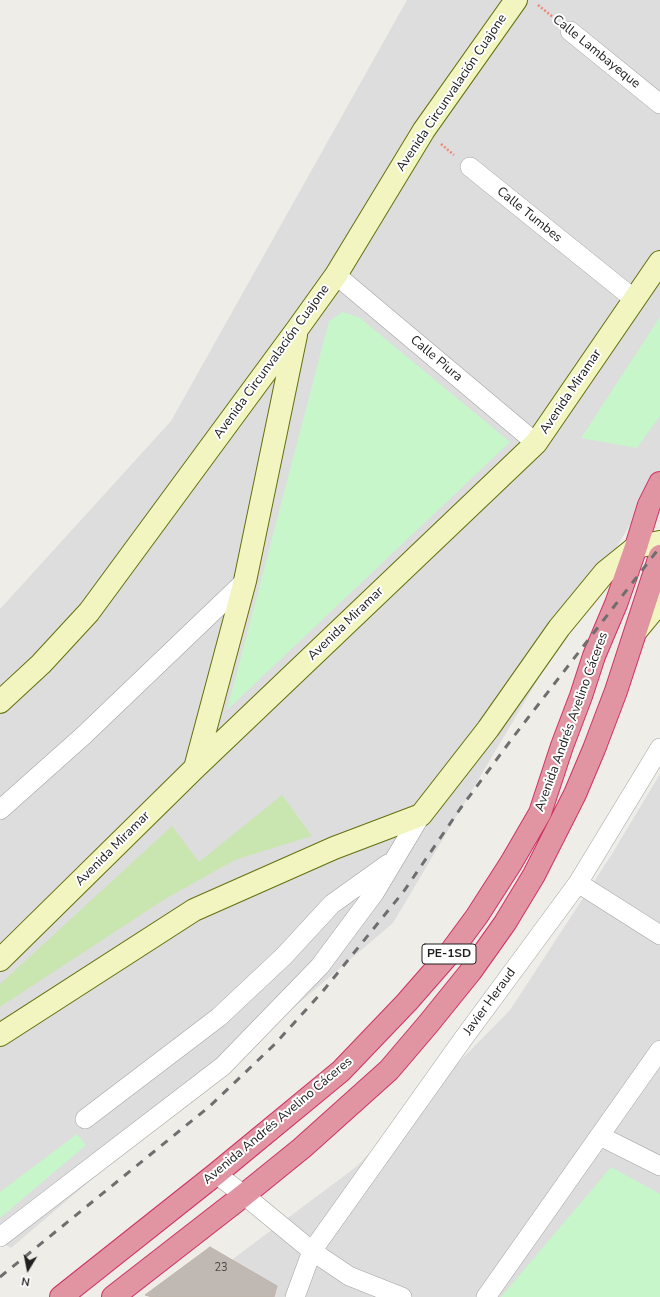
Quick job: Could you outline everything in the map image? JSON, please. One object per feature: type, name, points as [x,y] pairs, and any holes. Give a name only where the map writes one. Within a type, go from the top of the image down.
[{"type":"highway","name":"Avenida Andrés Avelino Cáceres","points":[[61,1297],[216,1174],[341,1071],[408,1002],[449,954],[477,916],[511,863],[540,813],[594,656],[616,604],[650,505],[660,483]]},
{"type":"highway","name":"Avenida Andrés Avelino Cáceres","points":[[118,1295],[302,1148],[389,1070],[429,1024],[471,971],[504,923],[534,875],[575,794],[613,698],[660,556]]},
{"type":"main road","name":"Avenida Circunvalación Cuajone","points":[[0,702],[41,664],[89,612],[298,328],[336,275],[424,130],[516,0]]},
{"type":"main road","name":"Avenida Miramar","points":[[0,960],[194,768],[536,443],[660,262]]},
{"type":"main road","points":[[194,768],[245,581],[298,328]]},
{"type":"main road","points":[[0,1035],[194,910],[334,848],[421,814],[488,729],[559,628],[583,597],[605,572],[636,547],[660,542]]},
{"type":"main road","points":[[636,631],[660,602]]},
{"type":"street","name":"Calle Lambayeque","points":[[570,31],[660,104]]},
{"type":"street","name":"Calle Tumbes","points":[[470,168],[634,299]]},
{"type":"street","name":"Calle Piura","points":[[336,275],[536,443]]},
{"type":"street","points":[[0,810],[83,736],[245,581]]},
{"type":"street","name":"Javier Heraud","points":[[295,1297],[312,1251],[463,1039],[578,883],[660,748]]},
{"type":"street","points":[[0,1237],[223,1066],[320,966],[375,892],[421,814]]},
{"type":"street","points":[[85,1119],[219,1017],[284,956],[332,904],[394,859]]},
{"type":"street","points":[[578,883],[660,935]]},
{"type":"street","points":[[486,1297],[660,1050]]},
{"type":"street","points":[[600,1136],[660,1166]]},
{"type":"street","points":[[216,1174],[312,1251],[349,1276],[402,1297]]},
{"type":"path","name":"Calle Lambayeque","points":[[537,4],[570,31]]},
{"type":"path","points":[[424,130],[470,168]]},
{"type":"shaded area","points":[[407,0],[660,0],[660,479],[647,496],[393,923],[11,1248],[0,1241],[0,609],[171,421]]},
{"type":"shaded area","points":[[660,774],[660,1297],[182,1297],[356,1167],[510,1010],[612,854]]},
{"type":"green space","points":[[343,312],[360,318],[510,442],[227,710],[329,321]]},
{"type":"green space","points":[[660,317],[660,416],[637,448],[581,438]]},
{"type":"green space","points":[[282,795],[312,836],[235,860],[165,899],[0,1007],[0,984],[172,826],[199,862]]},
{"type":"green space","points":[[77,1134],[86,1145],[0,1218],[0,1192]]},
{"type":"green space","points":[[611,1167],[660,1194],[660,1297],[501,1297]]},
{"type":"building","points":[[210,1247],[277,1286],[274,1297],[152,1297],[145,1295]]},
{"type":"railway","points":[[0,1277],[210,1106],[275,1044],[323,991],[404,891],[460,809],[514,736],[660,547]]}]
